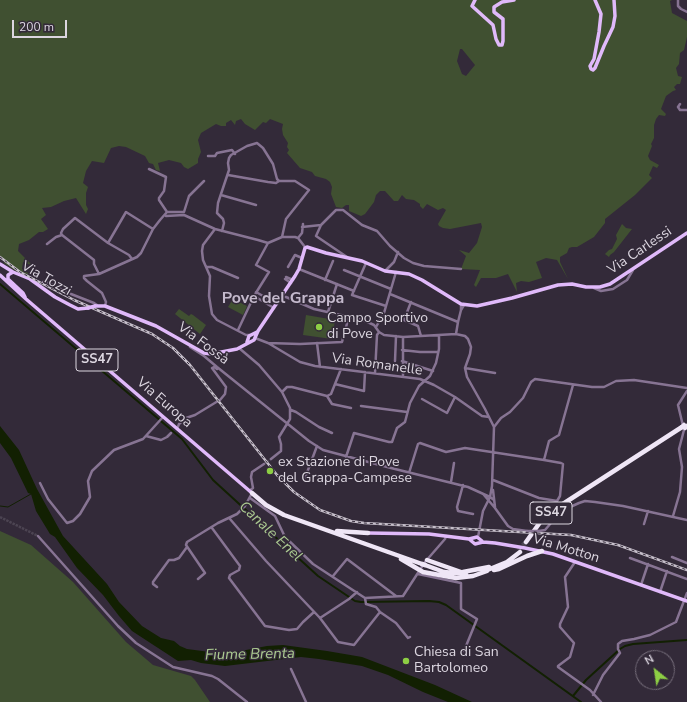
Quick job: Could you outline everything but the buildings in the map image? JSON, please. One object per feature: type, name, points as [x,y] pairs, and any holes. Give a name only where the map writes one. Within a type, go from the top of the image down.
[{"type":"highway","name":"SS47","points":[[527,543],[541,521],[552,512],[684,427]]},
{"type":"highway","name":"Via Europa","points":[[250,494],[278,512],[326,529]]},
{"type":"highway","name":"SS47","points":[[326,529],[343,536],[389,552],[425,563],[444,572],[458,574],[471,574],[488,570],[507,562],[519,551],[492,566],[461,572],[446,570],[354,538],[343,536]]},
{"type":"highway","points":[[326,529],[368,533]]},
{"type":"highway","points":[[527,556],[530,554],[531,549]]},
{"type":"highway","points":[[389,552],[419,572],[456,578],[478,575],[488,570],[499,569],[542,551]]},
{"type":"highway","points":[[430,555],[433,562]]},
{"type":"highway","points":[[425,563],[433,562],[461,572]]},
{"type":"main road","points":[[475,0],[472,6],[493,25],[498,44],[501,45],[503,41],[503,19],[494,12],[494,7],[502,2],[514,0]]},
{"type":"main road","points":[[595,0],[601,14],[594,59],[590,66],[591,69],[594,70],[613,27],[615,16],[614,0]]},
{"type":"main road","name":"Via Carlessi","points":[[463,305],[477,306],[487,304],[558,285],[572,284],[600,287],[610,284],[687,233]]},
{"type":"main road","points":[[181,339],[208,354],[241,347],[246,344],[258,331],[292,281],[299,269],[305,247],[308,246],[326,253],[366,262],[385,271],[409,274],[422,280],[463,305]]},
{"type":"main road","name":"Via Tozzi","points":[[1,266],[30,279],[55,297],[78,309],[96,305]]},
{"type":"main road","points":[[13,272],[9,274],[8,279],[23,293],[26,299]]},
{"type":"main road","name":"Via Europa","points":[[1,276],[163,418],[172,424],[250,494]]},
{"type":"main road","name":"Via Fossà","points":[[96,305],[105,306],[156,326],[181,339]]},
{"type":"main road","points":[[368,533],[445,536],[476,539]]},
{"type":"main road","name":"Via Motton","points":[[476,539],[542,551],[685,601]]},
{"type":"street","points":[[678,0],[678,6],[687,12]]},
{"type":"street","points":[[680,104],[678,107],[680,110],[687,110]]},
{"type":"street","points":[[222,231],[224,223],[223,219],[217,213],[218,203],[228,175],[229,158],[231,155],[247,146],[256,143],[259,144],[273,164],[276,177],[280,181]]},
{"type":"street","points":[[208,156],[213,157],[217,154],[232,150],[235,154]]},
{"type":"street","points":[[149,170],[166,177],[164,191],[159,198],[166,214]]},
{"type":"street","points":[[228,175],[276,183],[280,181],[295,181],[309,190],[286,220],[282,237]]},
{"type":"street","points":[[105,306],[106,302],[102,293],[84,278],[86,275],[99,274],[132,259],[141,253],[153,228],[160,220],[166,214],[184,212],[189,196],[204,181]]},
{"type":"street","points":[[221,196],[256,205]]},
{"type":"street","points":[[347,257],[317,237],[320,227],[336,210],[344,210],[362,225],[377,231],[386,243],[412,263],[461,269]]},
{"type":"street","points":[[108,243],[126,212],[153,228]]},
{"type":"street","points":[[166,214],[184,215],[215,229],[268,243]]},
{"type":"street","points":[[62,235],[62,229],[76,218],[108,243],[129,255],[132,259]]},
{"type":"street","points":[[298,238],[302,233],[303,225],[320,227]]},
{"type":"street","points":[[215,229],[202,248],[202,258],[207,267],[212,267],[238,278]]},
{"type":"street","points":[[47,244],[56,237],[62,235]]},
{"type":"street","points":[[62,235],[94,260],[94,264],[99,274]]},
{"type":"street","points":[[238,330],[249,304],[269,272],[256,265],[268,243],[288,236],[298,238],[305,247]]},
{"type":"street","points":[[385,271],[394,262],[398,252]]},
{"type":"street","points":[[288,267],[295,255],[302,258]]},
{"type":"street","points":[[326,280],[333,261]]},
{"type":"street","points":[[366,262],[352,295],[386,306]]},
{"type":"street","name":"Via Romanelle","points":[[207,267],[210,276],[209,296],[210,309],[213,318],[252,338],[268,343],[300,362],[320,367],[375,373],[424,381],[456,397],[482,416],[489,417]]},
{"type":"street","points":[[299,269],[354,291]]},
{"type":"street","points":[[344,270],[391,289]]},
{"type":"street","points":[[376,327],[381,320],[396,272]]},
{"type":"street","points":[[286,278],[292,281]]},
{"type":"street","points":[[43,282],[48,282],[96,305]]},
{"type":"street","points":[[328,312],[337,284]]},
{"type":"street","points":[[257,290],[276,306]]},
{"type":"street","points":[[284,292],[290,299]]},
{"type":"street","points":[[390,294],[458,322]]},
{"type":"street","points":[[254,296],[262,301],[276,306]]},
{"type":"street","points":[[262,301],[265,297]]},
{"type":"street","points":[[281,297],[314,309],[363,320],[371,323],[379,332],[384,334],[403,337],[456,334],[465,336],[471,344],[470,354],[465,368],[466,377],[494,427],[492,486],[496,508]]},
{"type":"street","points":[[315,298],[331,303]]},
{"type":"street","points":[[411,302],[404,320],[418,326],[421,336]]},
{"type":"street","points":[[456,334],[463,305]]},
{"type":"street","points":[[268,343],[342,342],[349,316]]},
{"type":"street","points":[[375,373],[377,335],[379,332]]},
{"type":"street","points":[[395,361],[396,336]]},
{"type":"street","points":[[346,456],[354,433],[392,442],[398,427],[405,422],[407,412],[419,386],[430,376],[433,371],[438,352],[439,336]]},
{"type":"street","points":[[403,337],[403,377]]},
{"type":"street","name":"Via Fossà","points":[[181,339],[181,341],[204,356],[226,375],[323,450],[409,473],[462,485],[476,490],[489,498]]},
{"type":"street","points":[[317,343],[320,367]]},
{"type":"street","points":[[241,347],[282,392],[291,410],[290,418],[279,437],[281,451],[271,459]]},
{"type":"street","points":[[402,350],[438,352]]},
{"type":"street","points":[[402,362],[433,371]]},
{"type":"street","points":[[177,429],[179,424],[186,418],[219,401],[225,394],[226,387],[212,368],[216,368],[226,375]]},
{"type":"street","points":[[465,368],[496,373]]},
{"type":"street","points":[[327,396],[331,394],[341,369]]},
{"type":"street","points":[[335,384],[364,391],[365,372]]},
{"type":"street","points":[[494,427],[501,418],[510,412],[523,398],[531,382],[535,379],[573,385],[604,387],[616,381],[634,380],[687,388]]},
{"type":"street","points":[[544,460],[549,441],[559,435],[573,385]]},
{"type":"street","points":[[282,392],[287,387],[292,387],[327,396],[332,404],[351,408]]},
{"type":"street","points":[[672,516],[680,492],[682,467],[679,449],[684,430],[678,405],[687,391]]},
{"type":"street","points":[[422,399],[446,413],[456,397]]},
{"type":"street","points":[[361,406],[407,412]]},
{"type":"street","points":[[291,410],[332,433]]},
{"type":"street","points":[[40,483],[48,499],[67,523],[73,521],[90,497],[88,481],[92,471],[114,450],[140,441],[163,418]]},
{"type":"street","points":[[172,424],[179,424]]},
{"type":"street","points":[[146,436],[161,440],[167,437],[170,433]]},
{"type":"street","points":[[409,473],[418,444],[420,443],[446,452],[465,448],[561,462],[563,464],[560,496],[558,501],[545,500],[492,480]]},
{"type":"street","points":[[306,478],[317,446]]},
{"type":"street","points":[[451,482],[454,463]]},
{"type":"street","points":[[157,588],[152,583],[169,560],[179,558],[187,547],[187,542],[218,523],[230,519],[243,509],[253,488],[251,477],[252,472],[264,464]]},
{"type":"street","points":[[462,485],[457,508],[458,511],[473,514]]},
{"type":"street","points":[[476,539],[483,510],[489,498],[492,486]]},
{"type":"street","points":[[250,494],[276,518],[285,537],[313,564],[366,599],[403,596],[430,555],[445,536]]},
{"type":"street","points":[[489,498],[508,526],[513,529],[526,531],[545,530],[557,516],[574,505],[585,501],[612,504],[687,520]]},
{"type":"street","points":[[489,498],[494,500]]},
{"type":"street","points":[[644,524],[648,511]]},
{"type":"street","points":[[230,519],[266,562],[320,618],[338,642],[354,645],[380,611]]},
{"type":"street","points":[[212,528],[240,566],[239,570],[230,575],[229,578],[264,626],[289,630],[297,629],[302,622],[314,612]]},
{"type":"street","points":[[38,536],[125,634],[142,648],[174,666],[218,679],[247,702]]},
{"type":"street","points":[[440,544],[454,537]]},
{"type":"street","points":[[187,547],[206,573],[198,579]]},
{"type":"street","points":[[672,557],[687,563]]},
{"type":"street","points":[[630,558],[687,579]]},
{"type":"street","points":[[333,576],[347,559],[396,597]]},
{"type":"street","points":[[575,562],[565,577],[568,607],[560,627],[574,643],[570,657],[558,667],[601,702]]},
{"type":"street","points":[[641,585],[648,564]]},
{"type":"street","points":[[660,592],[667,571]]},
{"type":"street","points":[[419,572],[461,583],[461,609],[477,619],[464,651]]},
{"type":"street","points":[[320,618],[357,592]]},
{"type":"street","points":[[593,695],[603,675],[620,652],[618,649],[618,644],[622,641],[650,634],[675,623],[679,618],[687,593]]},
{"type":"street","points":[[366,599],[366,604],[376,607],[396,623],[408,638],[410,637]]},
{"type":"street","points":[[291,669],[306,702]]},
{"type":"shaded area","points":[[0,0],[672,0],[670,1],[672,13],[687,21],[687,37],[684,50],[680,53],[679,64],[676,68],[678,76],[682,77],[680,84],[677,84],[674,87],[676,90],[666,96],[661,109],[666,114],[665,116],[659,115],[654,125],[654,138],[648,156],[650,160],[659,165],[657,168],[653,166],[649,175],[652,178],[635,195],[605,219],[605,223],[594,237],[577,247],[569,248],[567,253],[560,257],[560,262],[568,279],[557,260],[546,258],[536,262],[542,278],[529,282],[521,281],[516,283],[517,292],[508,274],[496,278],[481,278],[476,287],[474,285],[480,270],[461,269],[466,256],[459,250],[469,253],[477,243],[482,227],[481,223],[450,229],[443,228],[438,224],[446,210],[443,208],[438,210],[427,204],[423,209],[420,204],[414,200],[406,199],[402,195],[398,201],[394,201],[385,191],[380,191],[376,195],[374,202],[365,214],[361,216],[349,211],[349,205],[342,208],[336,207],[331,194],[332,187],[330,182],[326,179],[315,176],[312,172],[300,168],[287,153],[289,150],[287,147],[288,143],[283,135],[283,124],[270,119],[266,123],[263,122],[255,130],[245,124],[241,119],[236,121],[235,125],[231,120],[226,123],[226,126],[216,124],[201,133],[198,140],[201,152],[198,163],[188,169],[181,163],[169,160],[158,163],[160,171],[156,170],[153,164],[149,163],[145,156],[126,147],[119,146],[111,148],[104,163],[92,161],[86,171],[83,183],[88,187],[86,193],[86,205],[88,209],[86,214],[76,198],[64,201],[51,207],[42,208],[46,215],[41,219],[48,229],[43,232],[39,232],[29,240],[19,244],[18,251],[33,266],[23,262],[22,269],[31,275],[16,271],[4,263],[5,260],[0,256]],"holes":[[[460,49],[462,49],[475,65],[466,76],[462,74],[457,61]]]},
{"type":"shaded area","points":[[622,224],[626,228],[632,229],[609,257],[605,254],[612,249],[617,239],[616,235]]},
{"type":"shaded area","points":[[233,299],[247,306],[243,315],[228,307]]},
{"type":"shaded area","points":[[179,309],[189,316],[191,314],[193,315],[206,325],[200,334],[175,314]]},
{"type":"shaded area","name":"Campo Sportivo di Pove","points":[[306,315],[335,320],[332,339],[303,335]]},
{"type":"shaded area","points":[[0,531],[31,545],[73,582],[126,642],[153,665],[191,676],[210,702],[0,702]]},
{"type":"water","name":"Fiume Brenta","points":[[0,426],[19,450],[37,489],[63,536],[107,584],[119,602],[142,626],[161,638],[174,641],[187,649],[225,654],[267,646],[283,645],[362,657],[435,685],[472,702],[448,702],[388,675],[362,666],[319,659],[301,657],[225,666],[201,663],[191,660],[178,661],[132,631],[103,595],[77,568],[55,537],[50,534],[36,511],[31,494],[28,493],[11,458],[0,443]]},
{"type":"waterway","name":"Canale Enel","points":[[0,284],[182,439],[213,480],[318,576],[355,601],[429,601],[439,602],[446,605],[581,702]]},
{"type":"waterway","points":[[0,506],[8,507],[31,494]]},
{"type":"waterway","points":[[573,696],[586,680],[625,646],[633,644],[687,640]]},
{"type":"tunnel","points":[[264,464],[271,459]]},
{"type":"tunnel","points":[[0,517],[38,536]]},
{"type":"tunnel","points":[[518,550],[526,542]]},
{"type":"railway","points":[[0,257],[20,272],[74,300],[152,334],[173,348],[190,365],[277,475],[294,492],[320,510],[351,521],[364,523],[571,535],[618,545],[687,570]]},
{"type":"place","name":"Campo Sportivo di Pove","points":[[319,327]]},
{"type":"place","name":"ex Stazione di Pove del Grappa-Campese","points":[[270,471]]},
{"type":"place","name":"Chiesa di San Bartolomeo","points":[[406,661]]},
{"type":"district","name":"Pove del Grappa","points":[[283,299]]}]
